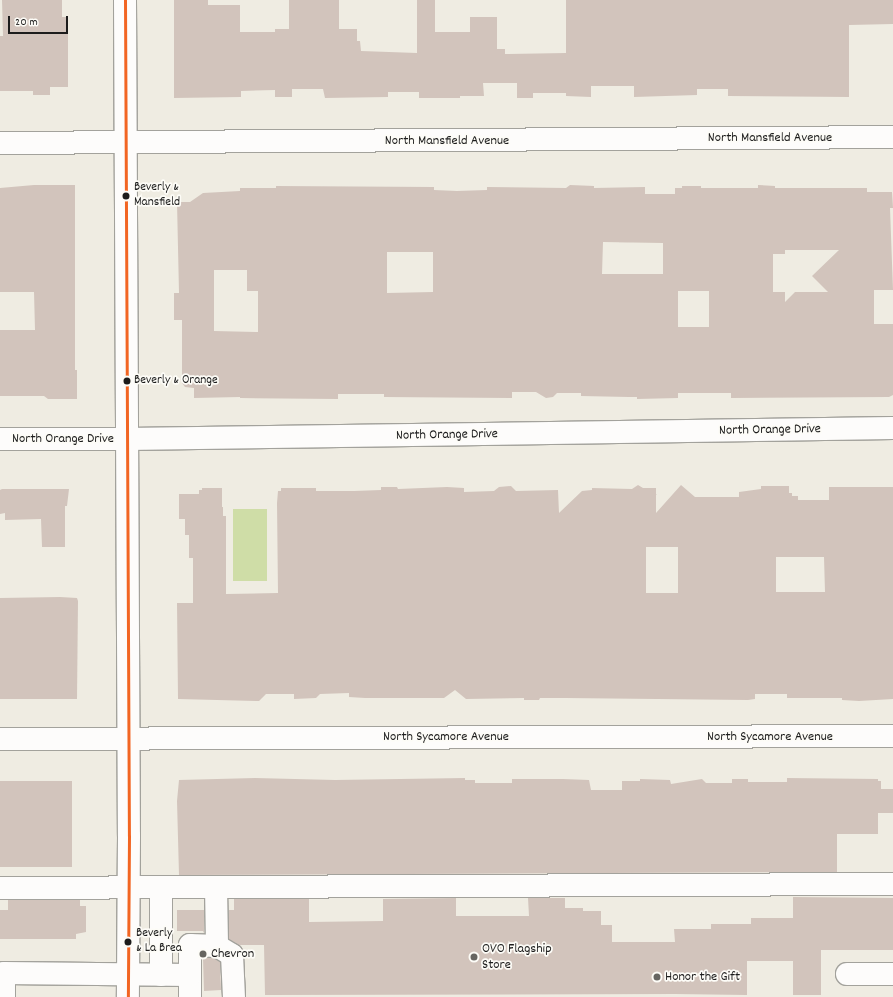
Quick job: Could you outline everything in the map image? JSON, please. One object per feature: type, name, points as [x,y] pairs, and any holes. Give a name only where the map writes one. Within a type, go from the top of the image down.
[{"type":"street","points":[[125,0],[130,888],[128,997]]},
{"type":"street","name":"North Mansfield Avenue","points":[[0,143],[893,137]]},
{"type":"street","name":"North Orange Drive","points":[[0,439],[127,439],[893,428]]},
{"type":"street","name":"North Sycamore Avenue","points":[[0,739],[893,736]]},
{"type":"street","points":[[0,888],[893,884]]},
{"type":"street","points":[[161,887],[161,975]]},
{"type":"street","points":[[216,887],[217,946]]},
{"type":"street","points":[[190,997],[190,945],[217,946],[232,955],[230,997]]},
{"type":"street","points":[[4,997],[4,973],[190,975]]},
{"type":"street","points":[[847,974],[893,974]]},
{"type":"green space","points":[[233,509],[267,509],[267,581],[233,581]]},
{"type":"building","points":[[2,0],[62,0],[62,17],[68,17],[68,87],[50,87],[50,95],[33,95],[33,91],[0,91],[0,36],[3,36]]},
{"type":"building","points":[[174,0],[208,0],[208,5],[240,5],[240,32],[275,32],[275,29],[289,29],[289,0],[339,0],[339,29],[357,29],[357,41],[360,41],[361,51],[417,53],[417,0],[435,0],[435,32],[470,32],[470,17],[497,17],[497,49],[505,49],[505,54],[566,53],[566,0],[893,0],[893,24],[849,25],[849,97],[728,96],[728,89],[697,89],[697,95],[634,97],[634,86],[591,86],[591,97],[566,96],[566,93],[533,93],[533,98],[517,98],[517,83],[483,83],[484,96],[460,96],[460,98],[419,98],[419,92],[388,92],[388,97],[325,98],[323,89],[292,89],[292,97],[275,97],[275,90],[241,91],[241,97],[174,98]]},
{"type":"building","points":[[34,185],[75,185],[75,370],[77,370],[77,399],[48,399],[44,396],[0,396],[0,330],[35,330],[34,292],[0,292],[0,188]]},
{"type":"building","points":[[570,185],[594,186],[594,188],[645,187],[645,194],[675,194],[675,188],[682,188],[682,186],[701,186],[701,188],[758,188],[758,185],[775,186],[775,188],[867,188],[867,192],[892,192],[893,208],[890,208],[893,290],[874,290],[874,324],[893,324],[893,395],[889,397],[731,398],[731,393],[678,393],[678,398],[637,399],[637,397],[581,396],[581,393],[557,393],[553,397],[546,398],[536,392],[512,392],[512,398],[384,397],[384,394],[338,394],[338,399],[240,397],[194,398],[194,388],[185,387],[182,383],[182,320],[174,320],[174,293],[179,293],[177,202],[190,202],[203,193],[240,191],[240,188],[276,188],[276,186],[434,187],[434,190],[457,191],[487,190],[487,187],[566,188]],"holes":[[[603,242],[663,243],[663,274],[602,274]],[[785,250],[839,250],[812,276],[828,292],[795,292],[785,302],[785,292],[773,292],[773,254],[785,254]],[[387,252],[433,252],[433,292],[387,293]],[[214,270],[247,270],[247,291],[258,291],[258,332],[214,331]],[[678,291],[709,291],[709,327],[678,327]]]},
{"type":"building","points":[[638,485],[643,488],[656,488],[656,513],[681,485],[695,497],[739,497],[739,492],[761,489],[761,486],[789,486],[789,493],[792,493],[792,496],[798,496],[798,500],[829,500],[829,487],[893,487],[893,699],[859,701],[842,700],[842,698],[787,698],[787,694],[755,694],[755,699],[748,700],[566,698],[540,698],[539,700],[524,700],[524,698],[466,699],[455,690],[444,698],[365,698],[349,697],[349,693],[320,694],[316,698],[294,699],[294,694],[266,694],[259,701],[178,699],[177,603],[193,603],[193,558],[189,558],[189,535],[185,535],[185,519],[179,519],[179,494],[199,494],[199,490],[202,490],[202,488],[222,488],[223,516],[226,516],[226,594],[278,593],[277,503],[278,491],[281,491],[281,488],[316,488],[316,491],[354,491],[381,490],[381,487],[397,487],[398,489],[447,487],[464,488],[464,492],[494,491],[499,487],[511,486],[516,491],[558,490],[559,513],[582,491],[592,490],[592,488],[632,489]],"holes":[[[646,547],[678,547],[678,593],[646,593]],[[776,557],[824,557],[825,592],[776,592]]]},
{"type":"building","points":[[69,489],[67,506],[65,506],[65,547],[42,547],[41,519],[5,520],[5,513],[0,514],[0,490]]},
{"type":"building","points":[[0,598],[77,598],[78,601],[77,699],[0,699]]},
{"type":"building","points":[[255,778],[335,780],[465,778],[465,780],[475,780],[475,783],[512,783],[512,779],[563,779],[589,780],[591,790],[622,790],[622,781],[640,781],[640,779],[670,780],[671,784],[702,779],[706,783],[732,783],[732,779],[748,779],[748,782],[787,782],[787,778],[878,779],[878,781],[881,781],[881,789],[893,789],[893,813],[878,813],[878,834],[837,834],[837,872],[179,875],[177,801],[179,780]]},
{"type":"building","points":[[0,781],[72,781],[72,867],[0,867]]},
{"type":"building","points":[[793,897],[893,898],[893,950],[821,950],[821,995],[793,995],[793,961],[747,961],[747,995],[265,995],[264,945],[239,945],[229,939],[229,910],[234,910],[234,899],[309,899],[309,922],[383,921],[383,899],[456,898],[456,916],[529,916],[528,898],[565,898],[565,908],[583,908],[583,911],[601,911],[601,925],[612,925],[612,942],[675,942],[674,929],[711,929],[711,924],[751,924],[751,918],[793,918]]},
{"type":"building","points":[[8,900],[80,900],[80,906],[86,906],[86,932],[76,934],[76,939],[0,939],[0,910],[8,910]]},
{"type":"building","points":[[177,910],[204,910],[204,933],[203,931],[177,931]]},
{"type":"building","points":[[203,958],[213,958],[220,962],[221,990],[204,991]]},
{"type":"transit line","points":[[125,0],[129,836],[128,997]]},
{"type":"place","name":"Beverly & Mansfield","points":[[126,196]]},
{"type":"place","name":"Beverly & Orange","points":[[127,381]]},
{"type":"place","name":"Beverly & La Brea","points":[[128,942]]},
{"type":"place","name":"Chevron","points":[[203,954]]},
{"type":"place","name":"OVO Flagship Store","points":[[474,957]]},
{"type":"place","name":"Honor the Gift","points":[[657,977]]}]
